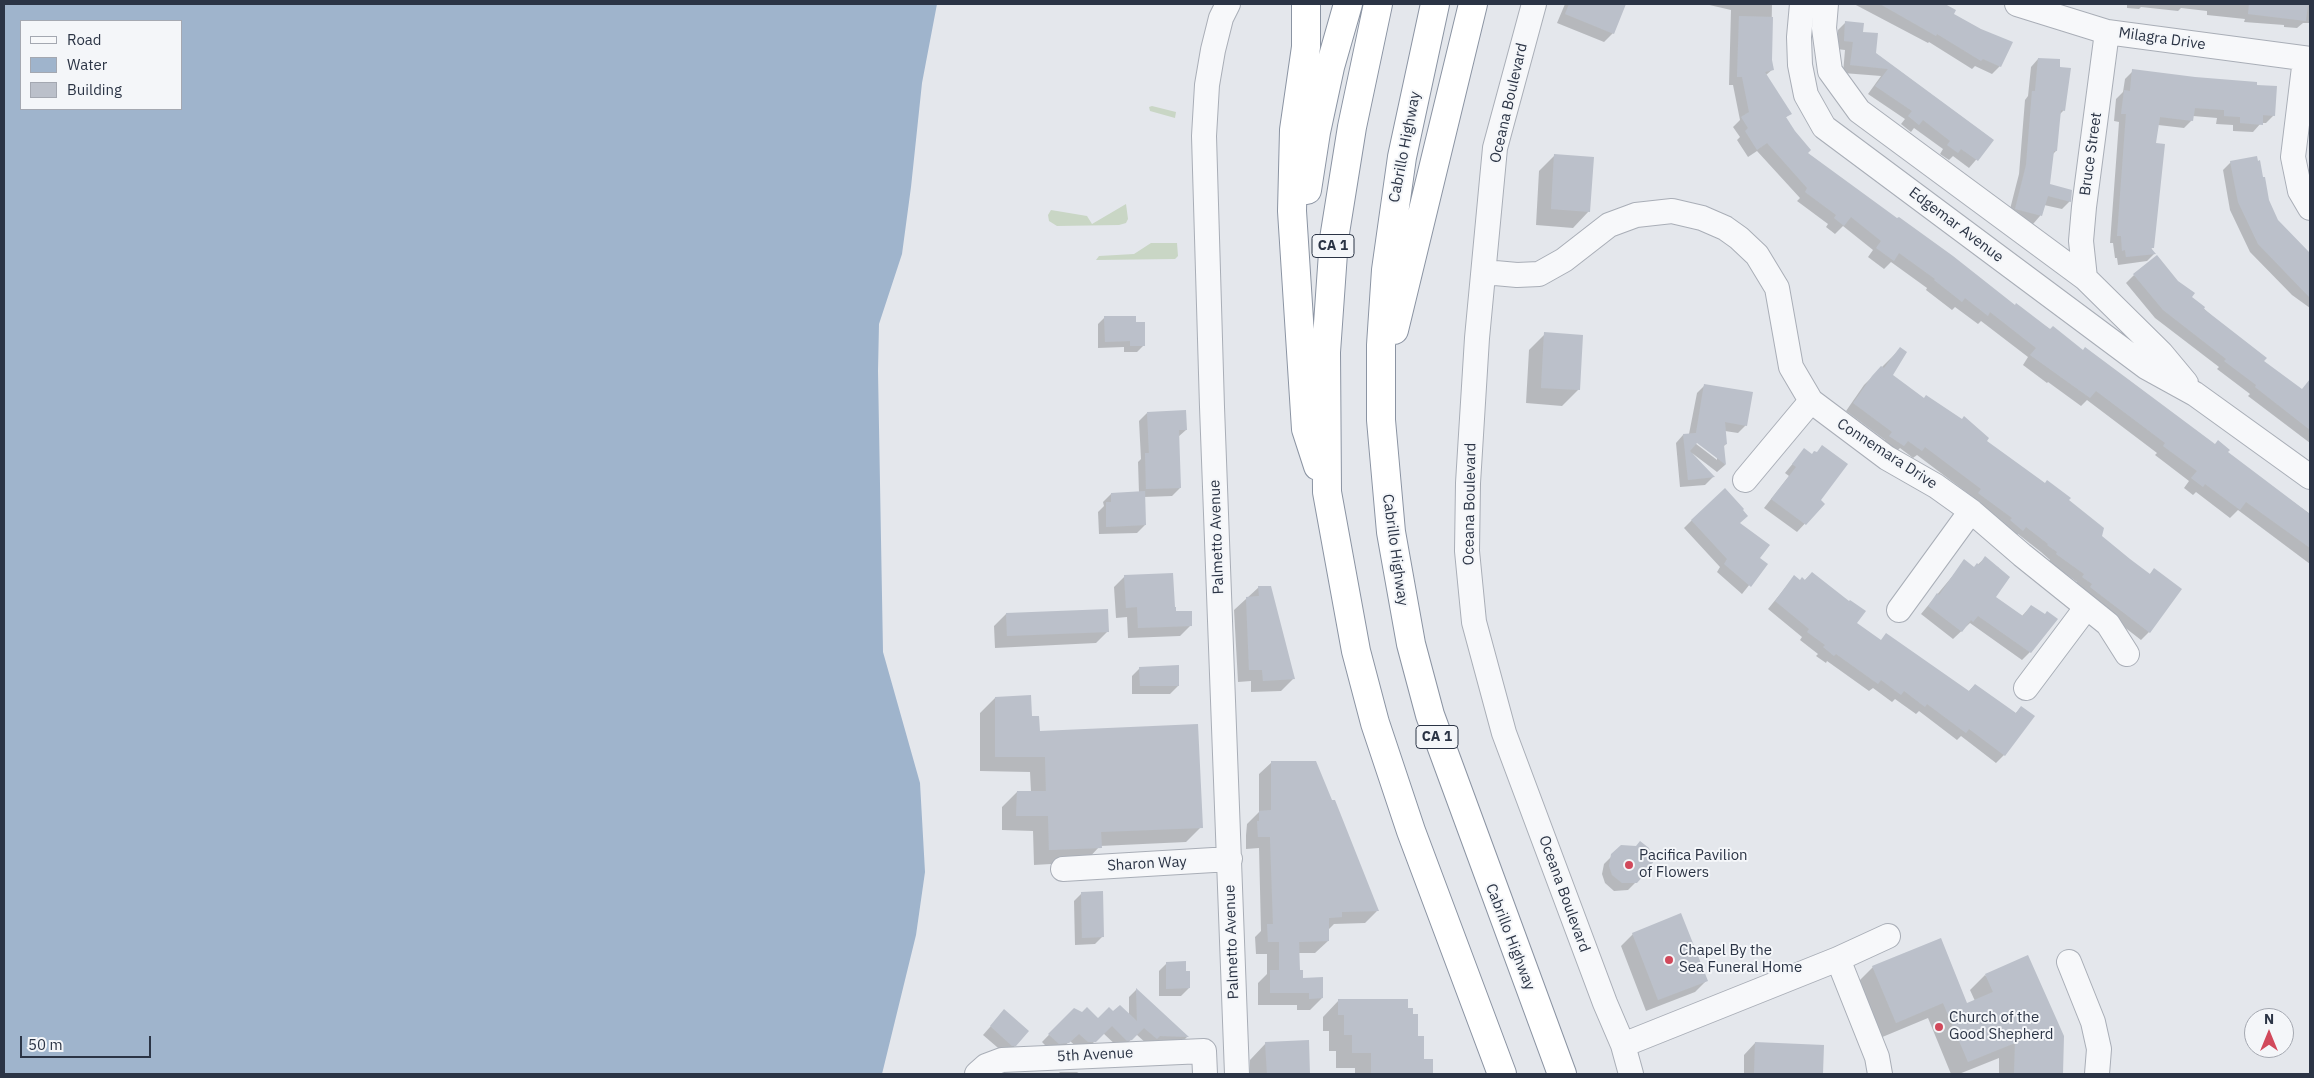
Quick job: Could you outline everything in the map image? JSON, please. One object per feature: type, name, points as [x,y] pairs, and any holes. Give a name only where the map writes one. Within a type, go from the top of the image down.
[{"type":"highway","points":[[1302,373],[1301,268],[1306,197],[1316,132],[1328,76],[1348,4]]},
{"type":"highway","name":"CA 1","points":[[1378,4],[1350,137],[1334,239],[1327,333],[1327,492],[1356,651],[1378,732],[1411,831],[1502,1074]]},
{"type":"highway","name":"Cabrillo Highway","points":[[1435,4],[1402,157],[1390,231],[1383,307],[1381,382],[1383,458],[1391,532],[1403,606],[1420,680],[1454,787],[1562,1074]]},
{"type":"highway","points":[[1381,382],[1473,4]]},
{"type":"highway","points":[[1305,7],[1306,47],[1294,130],[1292,211],[1306,429],[1327,492]]},
{"type":"street","name":"Palmetto Avenue","points":[[1228,4],[1221,18],[1213,50],[1207,85],[1204,136],[1212,407],[1237,1074]]},
{"type":"street","name":"Oceana Boulevard","points":[[1534,4],[1495,148],[1477,338],[1468,483],[1467,551],[1474,622],[1504,733],[1604,1003],[1622,1045],[1631,1074]]},
{"type":"street","name":"Edgemar Avenue","points":[[1802,4],[1799,37],[1800,65],[1806,95],[1824,127],[2146,367],[2195,394],[2310,476]]},
{"type":"street","name":"Edgemar Avenue","points":[[1826,4],[1824,28],[1830,71],[1860,111],[2085,278],[2161,353],[2195,394]]},
{"type":"street","name":"Milagra Drive","points":[[2016,4],[2107,32],[2308,59]]},
{"type":"street","name":"Bruce Street","points":[[2085,278],[2081,240],[2107,32]]},
{"type":"street","points":[[2308,59],[2293,157],[2300,190],[2310,208]]},
{"type":"street","name":"Connemara Drive","points":[[1484,272],[1517,275],[1539,274],[1564,260],[1609,224],[1636,215],[1672,212],[1702,218],[1725,228],[1757,255],[1777,288],[1791,367],[1811,401],[1887,458],[1936,486],[1971,510],[2086,608],[2108,624],[2127,654]]},
{"type":"street","points":[[1745,480],[1811,401]]},
{"type":"street","points":[[1899,610],[1971,510]]},
{"type":"street","points":[[2026,688],[2086,608]]},
{"type":"street","name":"Sharon Way","points":[[1063,869],[1230,859]]},
{"type":"street","points":[[1622,1045],[1838,959],[1888,936]]},
{"type":"street","points":[[1838,959],[1877,1057],[1880,1074]]},
{"type":"street","points":[[2069,962],[2093,1022],[2099,1049],[2097,1074]]},
{"type":"street","name":"5th Avenue","points":[[992,1069],[1101,1064],[1204,1051],[1205,1074]]},
{"type":"green space","points":[[1152,106],[1176,112],[1175,118],[1150,111],[1149,107]]},
{"type":"green space","points":[[1126,204],[1128,219],[1126,223],[1119,225],[1057,226],[1049,221],[1048,215],[1051,210],[1087,216],[1092,224]]},
{"type":"green space","points":[[1151,243],[1177,243],[1178,256],[1175,259],[1096,260],[1099,256],[1134,254]]},
{"type":"water","points":[[4,4],[937,4],[922,83],[902,254],[879,324],[878,371],[883,652],[920,783],[925,872],[916,935],[882,1074],[4,1074]]},
{"type":"building","points":[[1569,4],[1626,4],[1614,34],[1565,14]]},
{"type":"building","points":[[1880,4],[1945,4],[1956,10],[1954,14],[1981,29],[2013,42],[2001,67],[1983,59],[1981,61],[1937,34],[1936,36]]},
{"type":"building","points":[[2249,4],[2308,4],[2306,21],[2248,14]]},
{"type":"building","points":[[1739,16],[1773,17],[1772,60],[1774,70],[1765,72],[1792,114],[1786,117],[1811,150],[1808,153],[1953,256],[2015,305],[2016,303],[2050,329],[2053,326],[2083,350],[2085,347],[2215,444],[2218,440],[2230,450],[2228,452],[2310,514],[2310,548],[2246,502],[2240,510],[2205,484],[2203,487],[2191,478],[2197,471],[2163,446],[2165,443],[2096,391],[2090,398],[2030,355],[2036,348],[1990,312],[1988,316],[1965,298],[1962,302],[1935,279],[1899,253],[1894,261],[1876,248],[1881,241],[1851,217],[1844,226],[1834,218],[1836,215],[1805,192],[1807,188],[1767,143],[1757,150],[1745,131],[1748,128],[1741,117],[1749,112],[1742,77],[1737,77]]},
{"type":"building","points":[[1845,21],[1864,23],[1863,32],[1878,33],[1876,53],[1994,140],[1978,161],[1961,149],[1958,153],[1947,145],[1950,141],[1923,120],[1919,125],[1908,116],[1912,111],[1875,86],[1888,69],[1850,65],[1853,42],[1844,41]]},
{"type":"building","points":[[2038,58],[2060,59],[2060,67],[2071,68],[2065,111],[2061,110],[2057,151],[2054,151],[2050,184],[2072,190],[2071,202],[2048,196],[2042,216],[2015,209],[2026,165],[2032,91],[2035,91]]},
{"type":"building","points":[[2132,69],[2257,82],[2257,85],[2277,86],[2275,116],[2263,115],[2263,125],[2240,123],[2240,117],[2224,116],[2224,110],[2195,108],[2193,121],[2160,117],[2156,143],[2165,144],[2154,248],[2151,248],[2156,254],[2126,257],[2125,250],[2122,251],[2121,236],[2117,236],[2126,114],[2121,114],[2124,90],[2130,91]]},
{"type":"building","points":[[1554,154],[1594,157],[1590,212],[1551,209]]},
{"type":"building","points":[[2257,156],[2258,161],[2260,160],[2263,177],[2265,177],[2269,200],[2278,220],[2310,253],[2310,298],[2258,244],[2238,202],[2230,161]]},
{"type":"building","points":[[2157,255],[2178,281],[2195,293],[2192,297],[2205,307],[2204,309],[2267,358],[2264,361],[2302,389],[2310,379],[2310,430],[2224,361],[2226,359],[2163,310],[2133,274]]},
{"type":"building","points":[[1104,316],[1136,316],[1136,322],[1145,322],[1145,346],[1130,346],[1130,341],[1105,342]]},
{"type":"building","points":[[1544,332],[1583,335],[1580,390],[1541,388]]},
{"type":"building","points":[[1900,347],[1907,352],[1893,375],[1924,398],[1926,395],[1962,419],[1964,416],[1989,438],[1987,441],[2045,483],[2047,480],[2071,498],[2069,500],[2104,528],[2102,536],[2130,559],[2150,574],[2154,568],[2182,589],[2150,633],[2090,587],[2092,584],[2082,577],[2084,574],[2056,554],[2057,552],[2048,544],[2026,527],[2023,531],[2010,520],[2012,518],[1978,493],[1981,489],[1925,447],[1922,451],[1908,441],[1904,446],[1889,436],[1892,432],[1853,403],[1872,376],[1881,366],[1884,368]]},
{"type":"building","points":[[1704,384],[1753,392],[1747,426],[1725,422],[1727,444],[1724,445],[1726,465],[1697,443],[1690,451],[1715,477],[1688,480],[1683,434],[1696,433]]},
{"type":"building","points":[[1186,410],[1187,430],[1179,430],[1181,488],[1146,489],[1145,453],[1149,453],[1147,412]]},
{"type":"building","points":[[1822,445],[1848,464],[1821,500],[1825,504],[1806,525],[1771,499],[1796,467],[1792,464],[1804,448],[1812,454],[1814,451],[1817,452]]},
{"type":"building","points":[[1725,488],[1748,516],[1740,523],[1770,545],[1760,558],[1768,564],[1751,587],[1724,564],[1727,559],[1691,520]]},
{"type":"building","points":[[1145,491],[1146,525],[1106,527],[1106,502],[1111,502],[1111,493]]},
{"type":"building","points":[[1985,556],[2010,577],[1996,597],[2023,616],[2031,605],[2045,614],[2047,611],[2058,619],[2031,653],[1978,616],[1973,622],[1971,620],[1962,632],[1928,606],[1937,593],[1939,595],[1964,559],[1974,567],[1977,563],[1979,565]]},
{"type":"building","points":[[1812,572],[1849,601],[1866,611],[1857,623],[1881,640],[1886,633],[1969,691],[1975,684],[2016,713],[2021,706],[2035,716],[2005,756],[1969,729],[1966,733],[1927,704],[1925,707],[1904,691],[1901,695],[1881,680],[1878,684],[1836,654],[1834,656],[1823,647],[1825,645],[1807,632],[1809,629],[1775,601],[1794,575],[1800,580],[1802,577],[1805,580]]},
{"type":"building","points":[[1173,573],[1176,611],[1192,611],[1192,626],[1138,628],[1137,607],[1126,608],[1124,575]]},
{"type":"building","points":[[1258,586],[1271,586],[1295,679],[1263,681],[1262,670],[1249,670],[1246,597],[1259,596]]},
{"type":"building","points":[[1108,609],[1109,632],[1007,636],[1006,613]]},
{"type":"building","points":[[1179,665],[1179,686],[1140,686],[1139,667]]},
{"type":"building","points":[[1031,695],[1032,716],[1039,716],[1040,731],[1198,724],[1203,828],[1101,832],[1102,848],[1049,850],[1048,816],[1016,816],[1017,791],[1046,791],[1045,757],[995,757],[995,697]]},
{"type":"building","points":[[1271,761],[1316,761],[1332,800],[1335,800],[1379,911],[1342,912],[1342,917],[1329,918],[1329,941],[1299,942],[1300,970],[1303,970],[1303,978],[1323,977],[1323,998],[1309,999],[1309,993],[1270,993],[1270,970],[1279,970],[1279,942],[1268,942],[1267,924],[1273,924],[1270,837],[1258,837],[1257,821],[1259,821],[1259,811],[1271,810]]},
{"type":"building","points":[[1640,841],[1649,848],[1653,863],[1649,865],[1645,874],[1637,883],[1622,883],[1612,875],[1609,866],[1611,854],[1621,845],[1636,846]]},
{"type":"building","points":[[1103,891],[1104,937],[1082,938],[1081,892]]},
{"type":"building","points":[[1681,913],[1708,981],[1658,1000],[1632,933]]},
{"type":"building","points":[[1941,938],[1967,1003],[1993,992],[1985,974],[2028,955],[2064,1036],[2063,1074],[2014,1074],[2015,1043],[1968,1062],[1943,1003],[1896,1023],[1872,966]]},
{"type":"building","points":[[1186,961],[1186,971],[1190,971],[1190,988],[1166,989],[1166,962]]},
{"type":"building","points":[[1136,988],[1189,1037],[1160,1036],[1157,1039],[1144,1028],[1132,1040],[1127,1041],[1112,1026],[1096,1042],[1088,1042],[1079,1034],[1069,1043],[1059,1044],[1048,1034],[1074,1008],[1082,1012],[1087,1007],[1098,1018],[1109,1007],[1113,1011],[1120,1005],[1137,1021]]},
{"type":"building","points":[[1338,999],[1408,999],[1408,1008],[1413,1008],[1413,1014],[1418,1014],[1418,1036],[1424,1036],[1424,1059],[1433,1059],[1433,1074],[1371,1074],[1371,1053],[1352,1053],[1352,1035],[1344,1035],[1344,1015],[1338,1015]]},
{"type":"building","points":[[1004,1009],[1029,1031],[1016,1046],[1012,1046],[990,1026]]},
{"type":"building","points":[[1309,1040],[1310,1074],[1267,1074],[1265,1042]]},
{"type":"building","points":[[1755,1042],[1824,1045],[1823,1074],[1754,1074]]},
{"type":"place","name":"Pacifica Pavilion of Flowers","points":[[1629,865]]},
{"type":"place","name":"Chapel By the Sea Funeral Home","points":[[1669,960]]},
{"type":"place","name":"Church of the Good Shepherd","points":[[1939,1027]]}]
